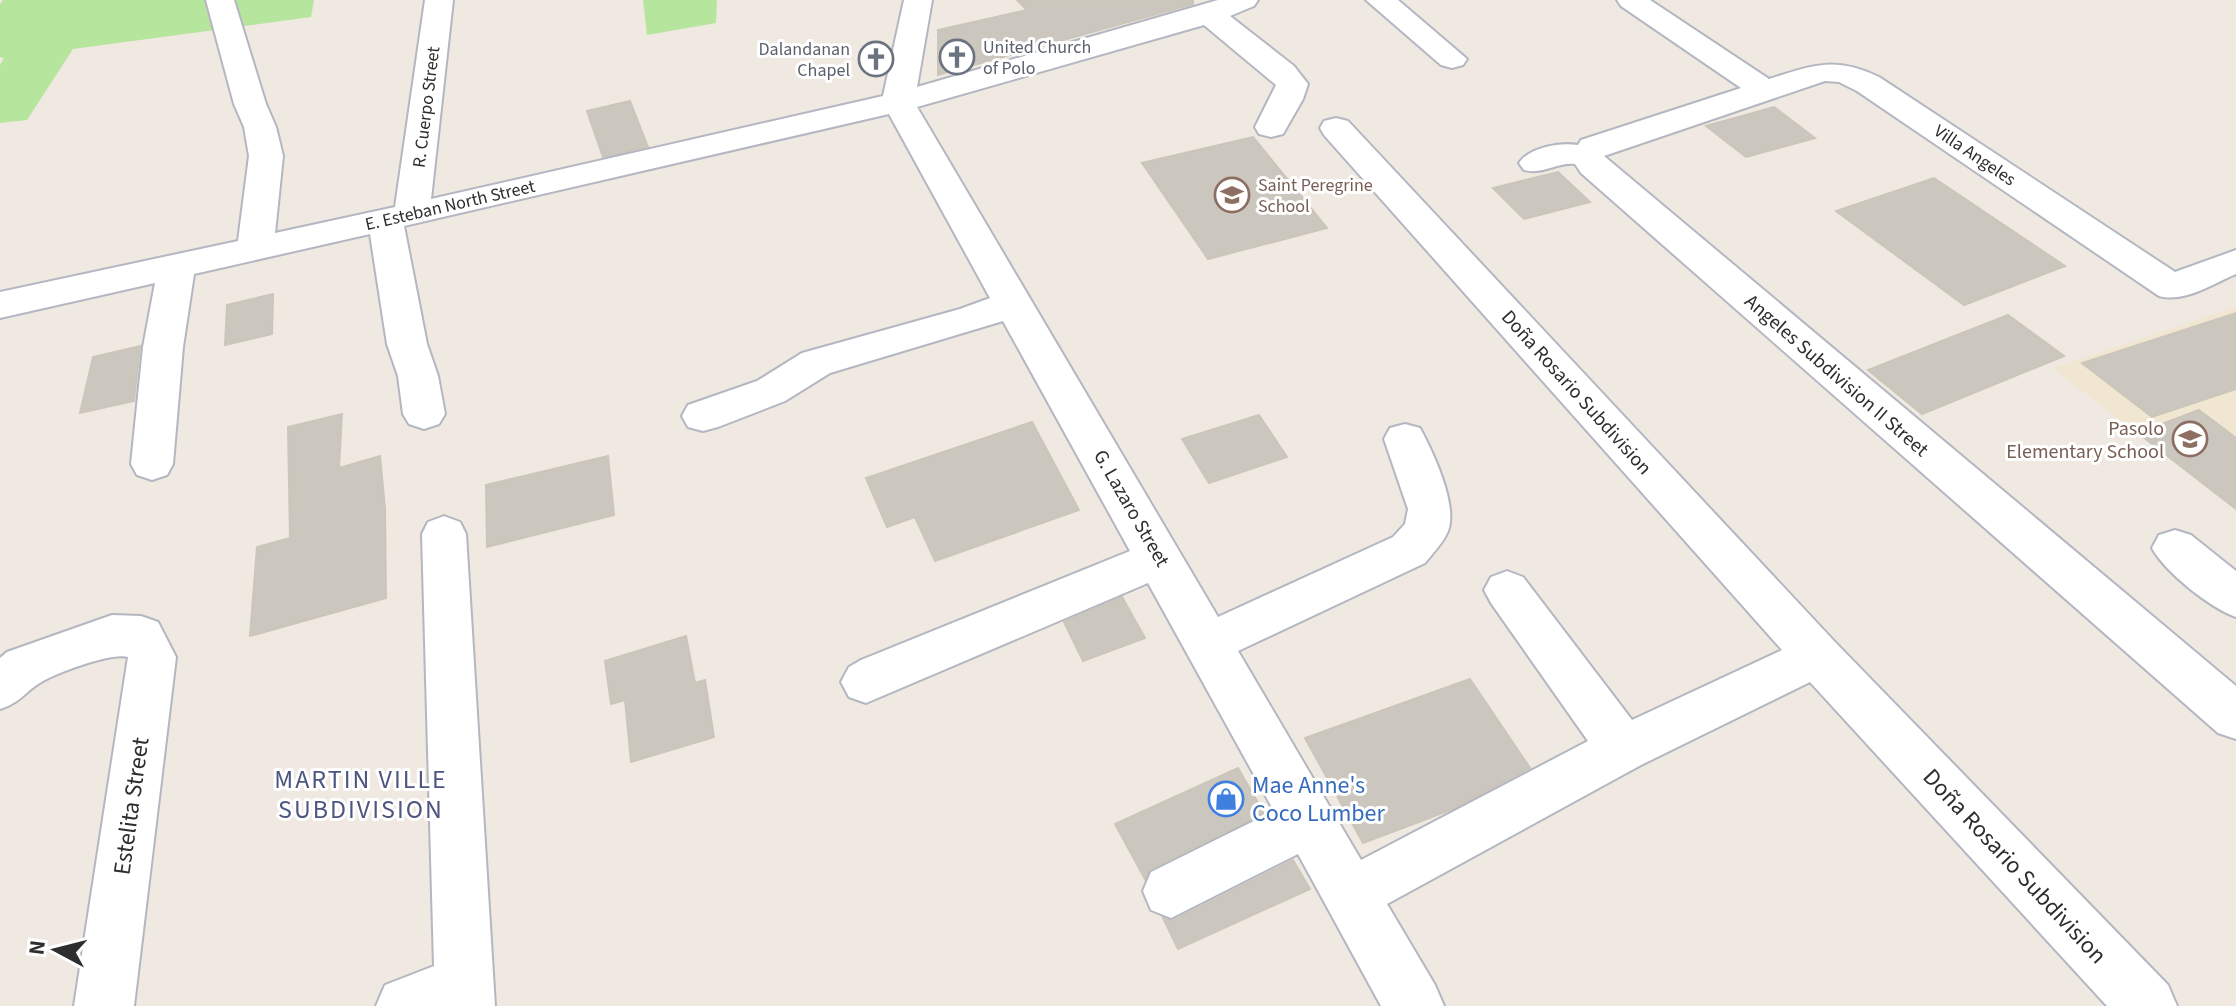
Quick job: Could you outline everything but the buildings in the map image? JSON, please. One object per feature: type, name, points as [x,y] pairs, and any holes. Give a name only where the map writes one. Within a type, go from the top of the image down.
[{"type":"street","points":[[220,0],[250,104],[260,127],[266,156],[255,249]]},
{"type":"street","name":"R. Cuerpo Street","points":[[424,414],[418,376],[407,344],[398,217],[439,0]]},
{"type":"street","points":[[898,102],[918,0]]},
{"type":"street","name":"E. Esteban North Street","points":[[0,305],[898,102],[1209,14],[1244,0]]},
{"type":"street","points":[[1380,0],[1452,59]]},
{"type":"street","points":[[1631,0],[1764,90]]},
{"type":"street","points":[[1209,14],[1283,73],[1292,84],[1271,127]]},
{"type":"street","name":"Villa Angeles","points":[[1764,90],[1823,72],[1854,75],[2172,287],[2235,261]]},
{"type":"street","points":[[1536,163],[1564,153],[1587,156],[1593,147],[1764,90]]},
{"type":"street","name":"G. Lazaro Street","points":[[898,102],[1015,302],[1414,1006]]},
{"type":"street","name":"Doña Rosario Subdivision","points":[[1336,128],[1817,656],[2147,1006]]},
{"type":"street","name":"Angeles Subdivision II Street","points":[[1587,156],[1593,166],[2236,717]]},
{"type":"street","points":[[152,464],[163,347],[177,266]]},
{"type":"street","points":[[703,416],[771,391],[816,363],[974,318],[1015,302]]},
{"type":"street","points":[[1208,643],[1409,550],[1426,530],[1430,509],[1405,439]]},
{"type":"street","points":[[406,1006],[464,995],[444,534]]},
{"type":"street","points":[[2175,548],[2236,598]]},
{"type":"street","points":[[866,682],[1160,558]]},
{"type":"street","points":[[1507,590],[1623,749]]},
{"type":"street","name":"Estelita Street","points":[[12,677],[112,635],[141,636],[152,657],[104,1006]]},
{"type":"street","points":[[1349,891],[1373,883],[1623,749],[1817,656]]},
{"type":"street","points":[[1171,891],[1309,821]]},
{"type":"shaded area","name":"Pasolo Elementary School","points":[[2236,307],[2236,510],[2053,368]]},
{"type":"green space","points":[[3,0],[314,0],[311,17],[73,49],[27,120],[0,123],[0,65],[4,58],[0,57],[0,4]]},
{"type":"green space","points":[[643,0],[717,0],[716,23],[647,35]]},
{"type":"place","name":"United Church of Polo","points":[[957,57]]},
{"type":"place","name":"Dalandanan Chapel","points":[[876,59]]},
{"type":"place","name":"Saint Peregrine School","points":[[1232,195]]},
{"type":"place","name":"Pasolo Elementary School","points":[[2190,439]]},
{"type":"place","name":"Mae Anne's Coco Lumber","points":[[1226,799]]},
{"type":"district","name":"MARTIN VILLE SUBDIVISION","points":[[361,794]]}]
